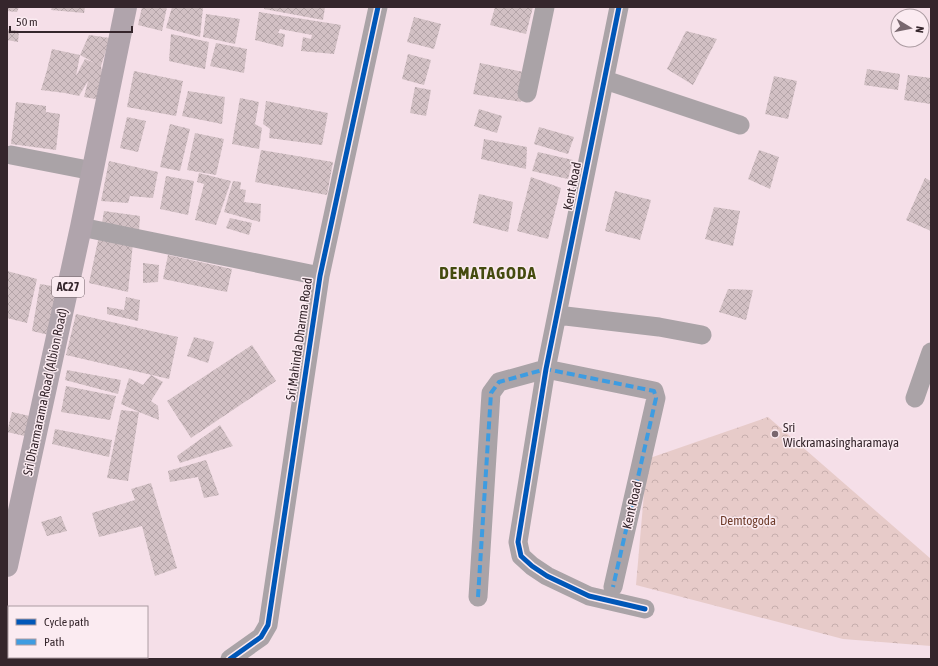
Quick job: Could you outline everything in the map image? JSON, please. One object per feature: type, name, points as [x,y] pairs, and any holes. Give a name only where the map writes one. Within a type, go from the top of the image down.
[{"type":"main road","name":"Sri Dharmarama Road (Albion Road)","points":[[7,566],[81,228],[126,7]]},
{"type":"street","name":"Sri Mahinda Dharma Road","points":[[230,659],[261,637],[268,625],[320,276],[378,7]]},
{"type":"street","points":[[527,93],[545,7]]},
{"type":"street","name":"Kent Road","points":[[546,369],[619,7]]},
{"type":"street","points":[[604,80],[740,125]]},
{"type":"street","points":[[11,155],[93,171]]},
{"type":"street","points":[[81,228],[320,276]]},
{"type":"street","points":[[557,315],[659,327],[702,335]]},
{"type":"street","points":[[915,398],[931,352]]},
{"type":"street","points":[[546,369],[518,542],[521,556],[532,566],[547,576],[589,596],[645,609]]},
{"type":"street","name":"Kent Road","points":[[478,597],[491,393],[499,382],[546,369],[654,391],[656,398],[614,587]]},
{"type":"green space","name":"Demtogoda","points":[[768,417],[931,559],[931,646],[843,639],[636,585],[647,459]]},
{"type":"building","points":[[7,7],[19,7],[17,12],[7,11]]},
{"type":"building","points":[[52,7],[85,7],[84,13],[51,10]]},
{"type":"building","points":[[142,7],[167,7],[162,31],[138,25]]},
{"type":"building","points":[[172,7],[203,8],[200,37],[166,28]]},
{"type":"building","points":[[265,7],[325,7],[323,20],[264,9]]},
{"type":"building","points":[[495,7],[533,7],[526,34],[490,25]]},
{"type":"building","points":[[259,12],[341,25],[334,54],[301,51],[303,37],[311,39],[312,35],[280,29],[278,33],[285,34],[283,47],[255,40]]},
{"type":"building","points":[[206,14],[240,19],[235,44],[203,37]]},
{"type":"building","points":[[414,17],[441,24],[434,49],[407,42]]},
{"type":"building","points":[[7,29],[19,31],[18,42],[7,40]]},
{"type":"building","points":[[686,31],[717,39],[693,85],[667,69]]},
{"type":"building","points":[[171,34],[209,42],[205,69],[169,61]]},
{"type":"building","points":[[89,35],[110,38],[101,66],[104,87],[101,100],[84,97],[88,81],[79,96],[41,90],[52,49],[80,55]],"holes":[[[80,55],[95,63],[85,59],[76,76]]]},
{"type":"building","points":[[216,43],[247,49],[244,73],[210,66]]},
{"type":"building","points":[[408,54],[431,60],[424,85],[402,79]]},
{"type":"building","points":[[480,63],[528,73],[521,102],[473,94]]},
{"type":"building","points":[[867,69],[900,74],[898,90],[864,85]]},
{"type":"building","points":[[134,71],[183,81],[176,116],[127,107]]},
{"type":"building","points":[[908,75],[931,78],[931,104],[904,100]]},
{"type":"building","points":[[774,76],[797,81],[788,119],[765,114]]},
{"type":"building","points":[[415,87],[431,90],[426,116],[410,113]]},
{"type":"building","points":[[188,91],[225,97],[222,124],[182,116]]},
{"type":"building","points":[[240,98],[259,102],[255,124],[262,128],[259,149],[232,144]]},
{"type":"building","points":[[266,101],[328,113],[322,145],[269,138],[270,129],[263,124]]},
{"type":"building","points":[[16,102],[46,106],[46,112],[60,114],[56,150],[11,144]]},
{"type":"building","points":[[479,109],[502,116],[497,133],[474,126]]},
{"type":"building","points":[[127,117],[146,121],[138,152],[120,148]]},
{"type":"building","points":[[170,124],[190,129],[180,171],[160,167]]},
{"type":"building","points":[[539,127],[574,137],[568,154],[534,144]]},
{"type":"building","points":[[195,133],[224,139],[216,175],[187,170]]},
{"type":"building","points":[[484,139],[527,147],[526,169],[481,159]]},
{"type":"building","points":[[261,150],[333,162],[327,195],[255,182]]},
{"type":"building","points":[[759,150],[779,157],[770,189],[748,179]]},
{"type":"building","points":[[538,152],[573,160],[568,179],[532,171]]},
{"type":"building","points":[[109,161],[158,172],[153,198],[130,196],[128,203],[101,201]]},
{"type":"building","points":[[199,173],[231,181],[216,225],[195,220],[204,184],[197,182]]},
{"type":"building","points":[[166,176],[194,181],[188,215],[160,209]]},
{"type":"building","points":[[531,177],[561,188],[548,239],[517,231]]},
{"type":"building","points":[[925,178],[931,181],[931,231],[906,220]]},
{"type":"building","points":[[233,181],[241,182],[240,189],[246,190],[244,202],[261,204],[260,222],[224,212]]},
{"type":"building","points":[[615,191],[651,200],[640,240],[605,231]]},
{"type":"building","points":[[479,194],[513,202],[508,232],[473,223]]},
{"type":"building","points":[[714,207],[740,211],[733,246],[705,239]]},
{"type":"building","points":[[104,211],[140,216],[139,231],[102,223]]},
{"type":"building","points":[[230,218],[252,223],[249,235],[226,228]]},
{"type":"building","points":[[99,236],[133,243],[128,292],[89,283]]},
{"type":"building","points":[[168,255],[232,269],[227,292],[163,279]]},
{"type":"building","points":[[143,263],[159,265],[158,282],[143,283]]},
{"type":"building","points":[[7,271],[37,279],[27,323],[7,318]]},
{"type":"building","points":[[40,284],[58,287],[49,335],[32,331]]},
{"type":"building","points":[[728,289],[753,290],[746,320],[719,312]]},
{"type":"building","points":[[126,297],[140,300],[138,321],[107,314],[107,307],[124,310]]},
{"type":"building","points":[[76,314],[178,337],[169,379],[66,355]]},
{"type":"building","points":[[194,337],[214,342],[208,363],[187,356]]},
{"type":"building","points":[[252,345],[276,381],[191,438],[167,401]]},
{"type":"building","points":[[67,370],[121,380],[118,394],[65,380]]},
{"type":"building","points":[[151,375],[163,382],[151,401],[158,406],[159,420],[121,404],[129,378],[143,385]]},
{"type":"building","points":[[66,386],[116,396],[110,420],[61,412]]},
{"type":"building","points":[[121,410],[139,412],[128,481],[107,478]]},
{"type":"building","points":[[12,412],[34,417],[29,437],[7,432]]},
{"type":"building","points":[[220,425],[233,446],[180,463],[177,456]]},
{"type":"building","points":[[55,429],[112,440],[109,457],[52,444]]},
{"type":"building","points":[[206,460],[219,495],[204,498],[198,477],[170,482],[168,471]]},
{"type":"building","points":[[151,483],[177,568],[155,576],[142,526],[99,537],[92,513],[135,500],[131,489]]},
{"type":"building","points":[[61,516],[67,531],[47,536],[41,522]]},
{"type":"marked path","points":[[478,597],[491,393],[499,382],[546,369],[654,391],[656,398],[613,587]]},
{"type":"cycle path","points":[[230,659],[261,637],[268,625],[320,276],[378,7]]},
{"type":"cycle path","points":[[619,7],[546,369],[518,542],[521,556],[532,566],[547,576],[589,596],[645,609]]},
{"type":"place","name":"Sri Wickramasingharamaya","points":[[775,434]]},
{"type":"district","name":"DEMATAGODA","points":[[488,273]]}]
